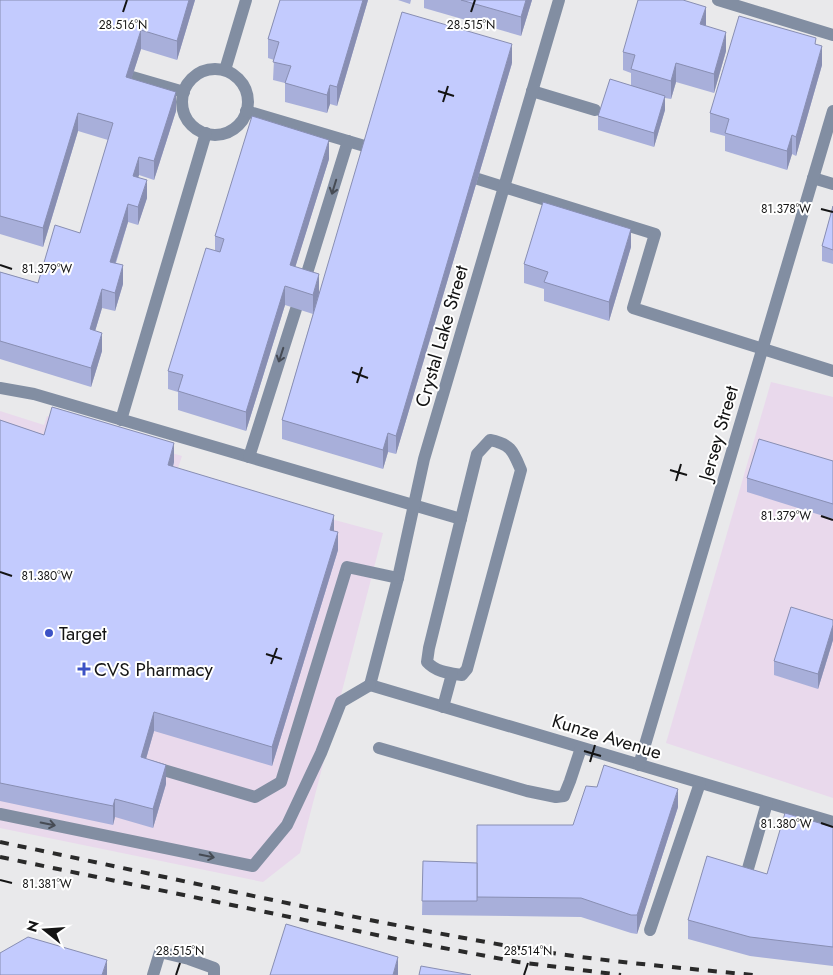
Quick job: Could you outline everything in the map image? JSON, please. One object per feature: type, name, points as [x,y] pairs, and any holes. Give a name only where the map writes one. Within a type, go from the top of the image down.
[{"type":"street","points":[[225,70],[246,0]]},
{"type":"street","name":"Crystal Lake Street","points":[[370,685],[398,578],[424,459],[560,0]]},
{"type":"street","points":[[718,0],[833,35]]},
{"type":"street","points":[[101,68],[184,92]]},
{"type":"street","points":[[212,69],[225,70],[236,76],[244,86],[248,98],[246,111],[241,122],[231,130],[219,134],[206,133],[195,127],[187,117],[183,105],[184,92],[190,81],[200,73],[212,69]]},
{"type":"street","points":[[532,91],[595,110]]},
{"type":"street","points":[[246,111],[386,152]]},
{"type":"street","name":"Jersey Street","points":[[640,765],[833,111]]},
{"type":"street","points":[[121,420],[206,133]]},
{"type":"street","points":[[302,287],[348,141]]},
{"type":"street","points":[[450,171],[656,234],[633,308],[833,372]]},
{"type":"street","points":[[813,178],[833,184]]},
{"type":"street","points":[[249,457],[296,309]]},
{"type":"street","points":[[0,388],[34,394],[461,519]]},
{"type":"street","points":[[490,440],[503,442],[515,454],[521,470],[467,669],[462,675],[452,674],[433,668],[427,662],[429,648],[477,454],[490,440]]},
{"type":"street","points":[[145,764],[255,797],[281,782],[347,567],[398,578]]},
{"type":"street","points":[[443,707],[452,674]]},
{"type":"street","points":[[0,814],[253,866],[287,824],[321,753],[341,702],[370,685]]},
{"type":"street","name":"Kunze Avenue","points":[[370,685],[833,822]]},
{"type":"street","points":[[379,748],[527,791],[556,797],[564,796],[581,748]]},
{"type":"street","points":[[650,930],[700,783]]},
{"type":"street","points":[[747,872],[768,803]]},
{"type":"street","points":[[153,975],[160,952],[189,959],[214,968],[214,975]]},
{"type":"shaded area","points":[[771,382],[833,397],[833,798],[666,743]]},
{"type":"shaded area","points":[[0,411],[44,425],[47,416],[182,456],[175,477],[383,533],[300,853],[263,882],[0,828]]},
{"type":"building","points":[[0,0],[189,0],[177,41],[141,30],[126,77],[176,92],[154,161],[139,157],[133,176],[147,180],[138,207],[128,204],[110,262],[123,265],[115,293],[102,289],[90,329],[102,333],[91,368],[0,341],[0,272],[38,283],[55,225],[80,233],[113,123],[78,113],[43,228],[0,216]]},
{"type":"building","points":[[280,0],[363,0],[337,87],[330,85],[327,95],[285,83],[291,66],[273,62],[279,42],[268,39]]},
{"type":"building","points":[[461,0],[526,0],[521,17]]},
{"type":"building","points":[[638,0],[683,0],[706,7],[700,24],[726,32],[714,74],[676,63],[671,81],[631,69],[635,55],[623,52]]},
{"type":"building","points":[[402,12],[512,44],[396,436],[388,433],[383,450],[282,420]]},
{"type":"building","points":[[739,16],[816,38],[815,44],[822,46],[796,137],[792,135],[787,151],[725,133],[729,119],[710,113]]},
{"type":"building","points":[[610,79],[665,96],[654,133],[598,116]]},
{"type":"building","points":[[252,116],[329,140],[290,265],[319,274],[313,295],[285,286],[246,412],[178,391],[183,375],[168,371],[206,248],[220,252],[224,239],[215,236]]},
{"type":"building","points":[[543,202],[631,229],[609,302],[544,282],[548,272],[524,264]]},
{"type":"building","points":[[833,206],[833,250],[822,246]]},
{"type":"building","points":[[52,407],[174,443],[168,465],[334,515],[330,530],[338,532],[272,747],[154,712],[141,757],[166,765],[153,809],[115,799],[113,806],[0,783],[0,420],[44,435]]},
{"type":"building","points":[[759,439],[833,461],[833,504],[747,478]]},
{"type":"building","points":[[791,607],[833,620],[818,674],[774,661]]},
{"type":"building","points":[[604,765],[678,789],[637,915],[631,915],[581,898],[477,897],[477,825],[573,825],[586,786],[597,787]]},
{"type":"building","points":[[785,813],[833,827],[833,947],[750,937],[688,920],[707,856],[767,874]]},
{"type":"building","points":[[423,861],[477,863],[477,901],[422,901]]},
{"type":"building","points":[[286,924],[398,957],[393,975],[270,975]]},
{"type":"building","points":[[28,937],[107,960],[102,975],[0,975],[0,953]]},
{"type":"building","points":[[421,966],[471,975],[419,975]]},
{"type":"railway","points":[[0,842],[325,911],[520,948],[607,960],[753,975]]},
{"type":"railway","points":[[0,857],[401,940],[518,962],[621,975]]},
{"type":"place","name":"Target","points":[[49,633]]},
{"type":"place","name":"CVS Pharmacy","points":[[84,669]]}]
